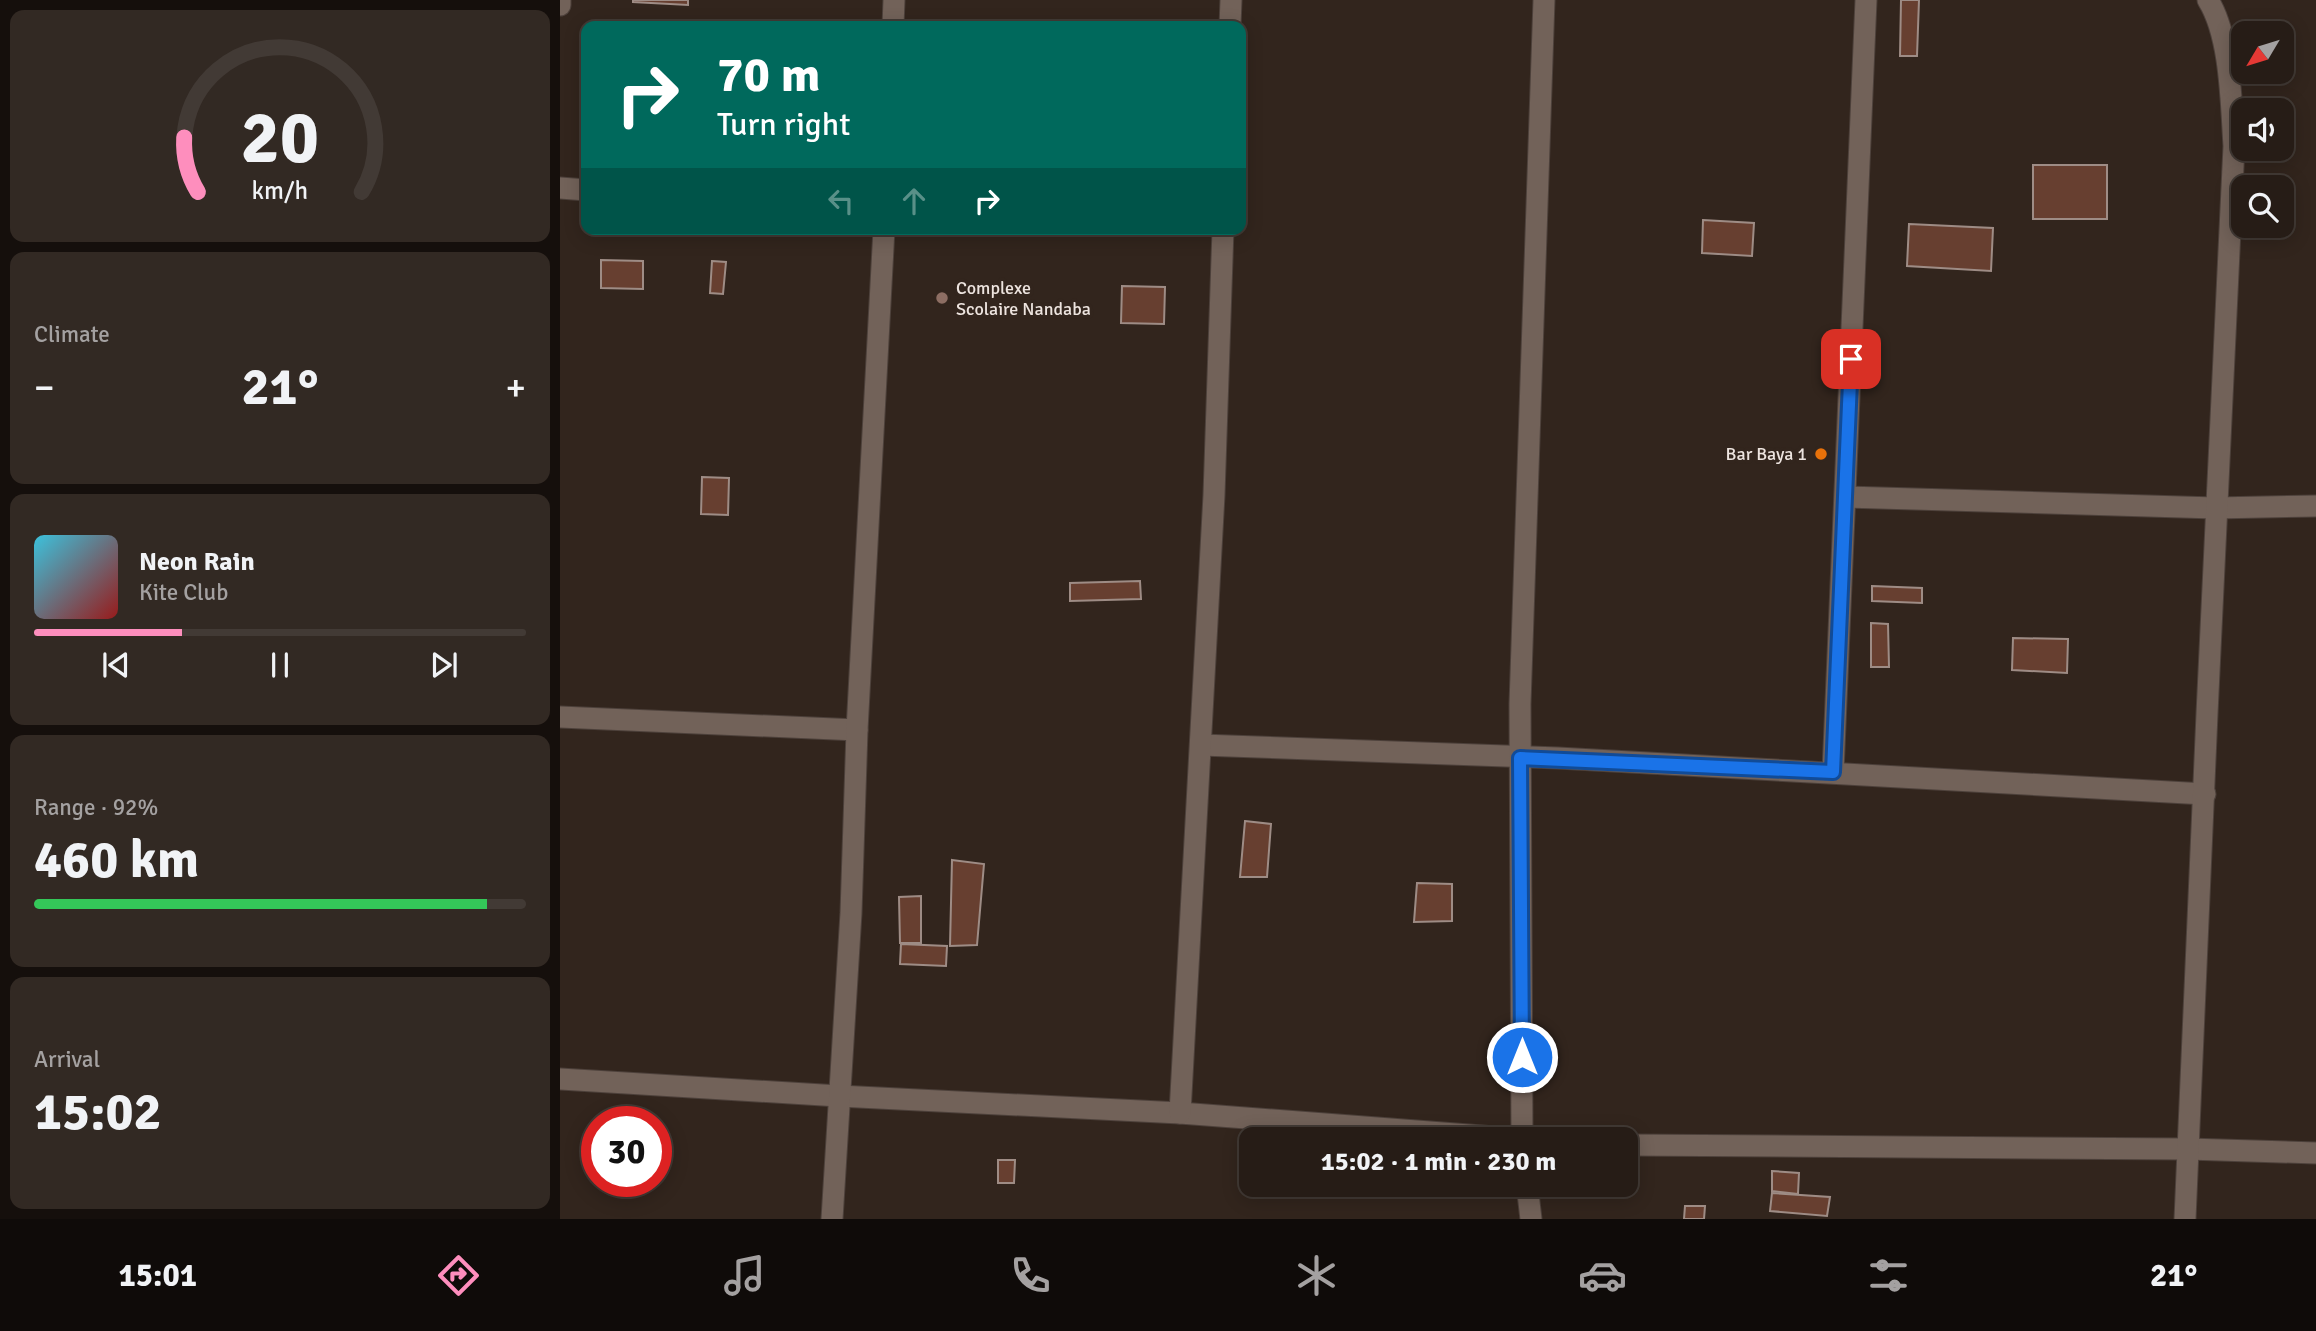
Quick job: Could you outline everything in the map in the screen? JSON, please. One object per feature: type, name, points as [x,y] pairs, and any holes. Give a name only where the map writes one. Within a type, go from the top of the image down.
[{"type":"street","points":[[560,0],[560,5]]},
{"type":"street","points":[[893,21],[894,0]]},
{"type":"street","points":[[1230,0],[1230,21]]},
{"type":"street","points":[[1522,1127],[1520,704],[1544,0]]},
{"type":"street","points":[[1833,772],[1866,0]]},
{"type":"street","points":[[2185,1219],[2215,508],[2234,146],[2231,89],[2223,43],[2214,10],[2208,0]]},
{"type":"street","points":[[560,188],[581,190]]},
{"type":"street","points":[[832,1219],[884,235]]},
{"type":"street","points":[[1181,1113],[1214,495],[1223,235]]},
{"type":"street","points":[[1846,497],[2215,508],[2316,506]]},
{"type":"street","points":[[560,717],[857,730]]},
{"type":"street","points":[[1201,745],[1833,772],[2205,794]]},
{"type":"street","points":[[560,1079],[1181,1113],[1365,1127]]},
{"type":"street","points":[[1638,1145],[2188,1149],[2316,1153]]},
{"type":"street","points":[[1528,1197],[1531,1219]]},
{"type":"building","points":[[688,0],[688,5],[633,2]]},
{"type":"building","points":[[1901,0],[1919,0],[1917,56],[1900,56]]},
{"type":"building","points":[[2033,165],[2107,165],[2107,219],[2033,219]]},
{"type":"building","points":[[1703,220],[1754,223],[1752,256],[1702,253]]},
{"type":"building","points":[[1909,224],[1993,228],[1991,271],[1907,266]]},
{"type":"building","points":[[601,260],[643,261],[643,289],[601,288]]},
{"type":"building","points":[[712,261],[726,262],[723,294],[710,293]]},
{"type":"building","points":[[1122,286],[1165,287],[1164,324],[1121,323]]},
{"type":"building","points":[[702,477],[729,478],[728,515],[701,514]]},
{"type":"building","points":[[1140,581],[1141,599],[1070,601],[1070,583]]},
{"type":"building","points":[[1872,586],[1922,588],[1922,603],[1872,601]]},
{"type":"building","points":[[1871,623],[1888,624],[1889,667],[1871,667]]},
{"type":"building","points":[[2013,638],[2068,639],[2067,673],[2012,670]]},
{"type":"building","points":[[1245,821],[1271,824],[1267,877],[1240,877]]},
{"type":"building","points":[[952,860],[984,864],[977,945],[950,946]]},
{"type":"building","points":[[1417,883],[1452,884],[1452,921],[1414,922]]},
{"type":"building","points":[[921,896],[921,943],[900,943],[899,897]]},
{"type":"building","points":[[901,944],[947,946],[946,966],[900,964]]},
{"type":"building","points":[[998,1160],[1015,1160],[1014,1183],[998,1183]]},
{"type":"building","points":[[1772,1171],[1799,1173],[1798,1194],[1772,1191]]},
{"type":"building","points":[[1772,1193],[1830,1197],[1827,1216],[1770,1211]]},
{"type":"building","points":[[1685,1206],[1705,1206],[1704,1219],[1684,1219]]},
{"type":"place","name":"Complexe Scolaire Nandaba","points":[[942,298]]},
{"type":"place","name":"Bar Baya 1","points":[[1821,454]]},
{"type":"route","points":[[1522,1057],[1520,758],[1833,772],[1851,359]]}]
